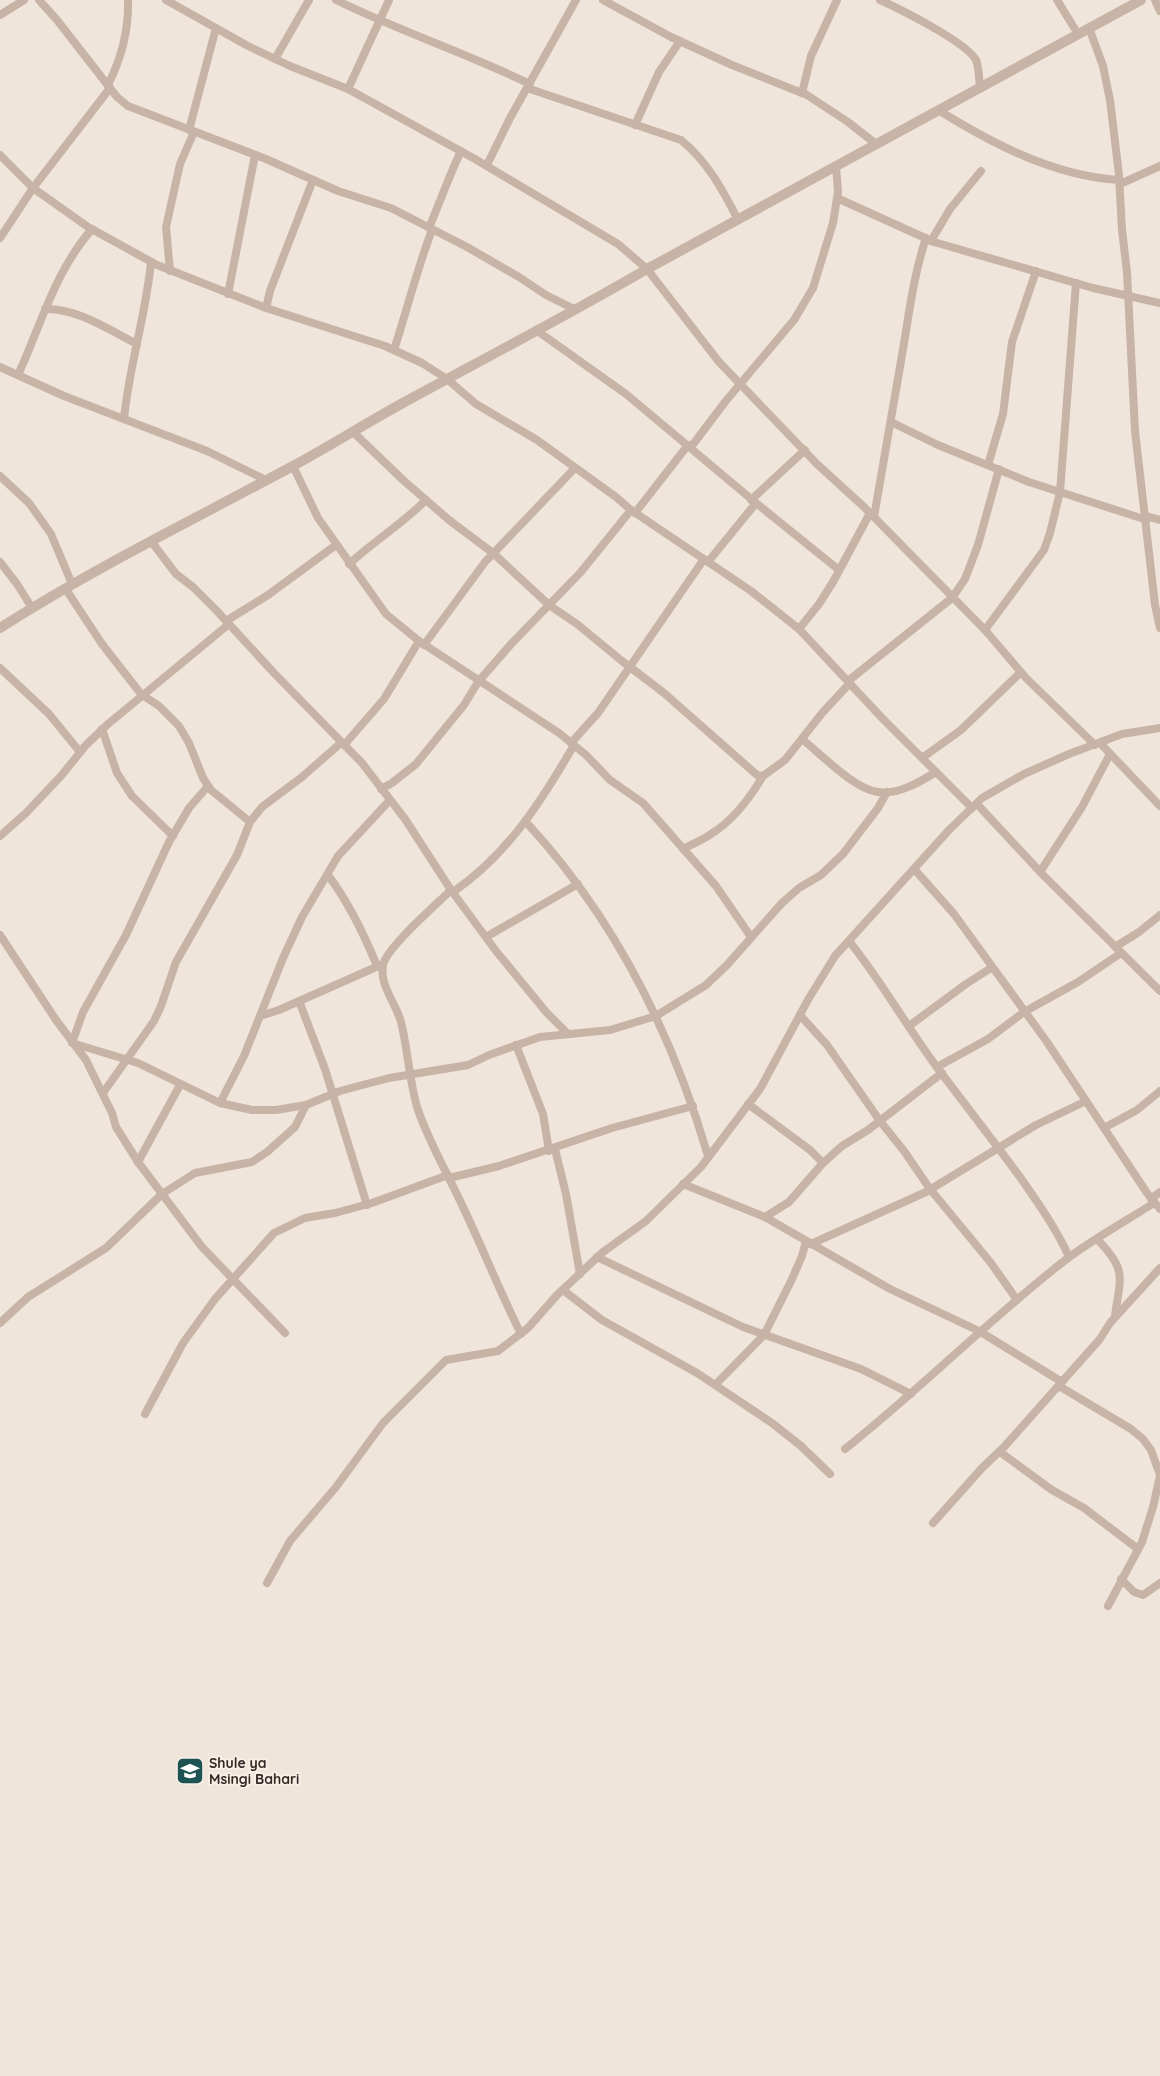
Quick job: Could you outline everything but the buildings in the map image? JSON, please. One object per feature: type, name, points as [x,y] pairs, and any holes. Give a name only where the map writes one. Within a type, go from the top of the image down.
[{"type":"street","points":[[39,0],[117,97],[128,106],[255,155],[338,191],[391,208],[466,247],[519,277],[546,295],[576,310]]},
{"type":"street","points":[[0,238],[33,188],[109,87],[125,45],[129,18],[128,0]]},
{"type":"street","points":[[166,0],[275,59],[348,89],[487,165],[618,244],[647,269],[719,362],[985,630],[1021,672],[1110,754],[1160,806]]},
{"type":"street","points":[[275,59],[308,0]]},
{"type":"street","points":[[336,0],[379,21],[491,64],[528,86],[681,140],[695,151],[724,192],[738,220]]},
{"type":"street","points":[[348,89],[389,0]]},
{"type":"street","points":[[487,165],[576,0]]},
{"type":"street","points":[[603,0],[680,41],[732,65],[802,93],[848,122],[876,144]]},
{"type":"street","points":[[802,93],[811,56],[837,0]]},
{"type":"street","points":[[880,0],[933,28],[968,52],[975,59],[980,87]]},
{"type":"street","points":[[1057,0],[1078,34]]},
{"type":"street","points":[[0,628],[68,586],[293,466],[352,431],[1141,0]]},
{"type":"street","points":[[1155,0],[1160,11]]},
{"type":"street","points":[[0,16],[19,1]]},
{"type":"street","points":[[170,271],[166,227],[180,164],[192,131],[216,28]]},
{"type":"street","points":[[1089,28],[1103,66],[1120,182],[1135,431],[1147,518],[1155,605],[1160,628]]},
{"type":"street","points":[[635,125],[659,72],[680,41]]},
{"type":"street","points":[[938,110],[969,128],[1042,164],[1096,178],[1120,182],[1160,166]]},
{"type":"street","points":[[394,350],[430,229],[448,179],[462,151]]},
{"type":"street","points":[[0,155],[33,188],[92,229],[151,262],[228,294],[394,350],[422,363],[447,379],[476,404],[536,440],[633,512],[751,591],[798,630],[936,772],[974,806],[1160,991]]},
{"type":"street","points":[[228,294],[255,155]]},
{"type":"street","points":[[381,788],[392,783],[416,764],[464,706],[478,682],[512,643],[580,573],[794,320],[813,288],[833,223],[837,198],[836,166]]},
{"type":"street","points":[[798,630],[819,604],[872,515],[891,422],[914,276],[928,240],[981,171]]},
{"type":"street","points":[[266,308],[270,291],[313,180]]},
{"type":"street","points":[[837,198],[928,240],[1076,283],[1160,302]]},
{"type":"street","points":[[18,374],[45,309],[78,245],[92,229]]},
{"type":"street","points":[[124,419],[127,390],[148,290],[151,262]]},
{"type":"street","points":[[988,465],[1002,414],[1012,342],[1036,271]]},
{"type":"street","points":[[985,630],[1044,550],[1050,533],[1060,492],[1076,283]]},
{"type":"street","points":[[45,309],[56,309],[74,314],[137,344]]},
{"type":"street","points":[[536,330],[626,394],[839,570]]},
{"type":"street","points":[[0,367],[64,396],[207,451],[266,480]]},
{"type":"street","points":[[891,422],[938,445],[1060,492],[1147,518],[1160,520]]},
{"type":"street","points":[[352,431],[426,500],[493,553],[549,605],[577,624],[700,723],[748,768],[757,775],[763,776]]},
{"type":"street","points":[[260,1016],[380,965],[399,941],[452,891],[473,878],[489,863],[526,822],[551,786],[572,744],[598,713],[706,560],[754,501],[805,450]]},
{"type":"street","points":[[293,466],[318,518],[386,614],[422,643],[478,682],[533,715],[572,744],[610,780],[643,803],[716,886],[751,936]]},
{"type":"street","points":[[103,1092],[154,1021],[176,962],[237,855],[250,822],[262,807],[344,743],[384,699],[422,643],[493,553],[574,468]]},
{"type":"street","points":[[683,849],[710,836],[721,828],[751,796],[763,776],[785,760],[822,712],[849,682],[952,598],[965,579],[978,545],[998,469]]},
{"type":"street","points":[[0,476],[29,503],[51,534],[68,586],[102,644],[141,694],[159,706],[179,726],[189,742],[208,786],[224,802],[250,822]]},
{"type":"street","points":[[350,564],[371,544],[410,516],[426,500]]},
{"type":"street","points":[[150,541],[176,574],[193,587],[296,696],[344,743],[405,819],[452,891],[486,937],[547,1013],[568,1034]]},
{"type":"street","points":[[0,836],[26,813],[102,729],[141,694],[227,623],[336,545]]},
{"type":"street","points":[[0,562],[32,608]]},
{"type":"street","points":[[0,668],[49,714],[80,752]]},
{"type":"street","points":[[922,758],[961,730],[1021,672]]},
{"type":"street","points":[[267,1582],[290,1542],[336,1487],[383,1422],[446,1360],[498,1351],[521,1334],[597,1257],[646,1221],[683,1184],[708,1156],[760,1089],[800,1014],[835,956],[982,798],[1024,774],[1122,734],[1160,728]]},
{"type":"street","points":[[102,729],[117,773],[132,796],[173,836]]},
{"type":"street","points":[[802,739],[856,783],[869,790],[887,792],[898,790],[920,782],[936,772]]},
{"type":"street","points":[[1040,872],[1082,807],[1110,754]]},
{"type":"street","points":[[72,1043],[83,1012],[126,935],[173,836],[189,808],[208,786]]},
{"type":"street","points":[[72,1043],[138,1063],[220,1104],[252,1110],[276,1110],[306,1105],[332,1094],[410,1074],[468,1065],[489,1054],[540,1037],[610,1030],[656,1016],[706,985],[782,903],[799,888],[821,875],[843,854],[878,808],[887,792]]},
{"type":"street","points":[[220,1104],[244,1056],[302,916],[338,856],[389,800]]},
{"type":"street","points":[[526,822],[578,884],[620,948],[656,1016],[693,1106],[708,1156]]},
{"type":"street","points":[[914,870],[954,914],[1086,1101],[1160,1210]]},
{"type":"street","points":[[328,875],[343,894],[380,965],[387,992],[400,1020],[417,1107],[477,1237],[501,1295],[521,1334]]},
{"type":"street","points":[[486,937],[578,884]]},
{"type":"street","points":[[765,1217],[789,1202],[823,1163],[842,1146],[880,1121],[939,1070],[988,1039],[1024,1012],[1078,982],[1160,915]]},
{"type":"street","points":[[0,935],[72,1043],[86,1060],[103,1092],[116,1127],[138,1162],[202,1247],[285,1333]]},
{"type":"street","points":[[849,941],[885,988],[939,1070],[999,1148],[1059,1233],[1070,1257]]},
{"type":"street","points":[[909,1026],[991,968]]},
{"type":"street","points":[[299,1001],[332,1094],[367,1205]]},
{"type":"street","points":[[800,1014],[827,1045],[930,1189],[962,1226],[1017,1300]]},
{"type":"street","points":[[516,1045],[543,1114],[566,1194],[580,1274]]},
{"type":"street","points":[[138,1162],[180,1085]]},
{"type":"street","points":[[1104,1128],[1137,1110],[1160,1091]]},
{"type":"street","points":[[715,1386],[764,1335],[809,1242],[930,1189],[1036,1125],[1086,1101]]},
{"type":"street","points":[[748,1104],[810,1150],[823,1163]]},
{"type":"street","points":[[0,1323],[28,1297],[106,1248],[162,1194],[195,1173],[252,1162],[267,1152],[295,1127],[306,1105]]},
{"type":"street","points":[[145,1414],[182,1343],[232,1279],[274,1233],[305,1218],[367,1205],[448,1176],[491,1168],[552,1150],[612,1128],[693,1106]]},
{"type":"street","points":[[683,1184],[765,1217],[890,1288],[979,1331],[1143,1439],[1151,1450],[1160,1475],[1153,1507],[1138,1548],[1108,1606]]},
{"type":"street","points":[[845,1449],[911,1394],[979,1331],[1070,1257],[1153,1201],[1160,1192]]},
{"type":"street","points":[[1097,1239],[1110,1252],[1121,1275],[1114,1318]]},
{"type":"street","points":[[597,1257],[743,1327],[861,1369],[911,1394]]},
{"type":"street","points":[[933,1523],[982,1468],[1000,1452],[1100,1339],[1114,1318],[1160,1268]]},
{"type":"street","points":[[563,1290],[602,1320],[697,1373],[772,1423],[801,1446],[830,1474]]},
{"type":"street","points":[[1000,1452],[1052,1490],[1084,1508],[1138,1548]]},
{"type":"street","points":[[1121,1579],[1134,1592],[1143,1595],[1160,1583]]},
{"type":"place","name":"Shule ya Msingi Bahari","points":[[190,1771]]}]
